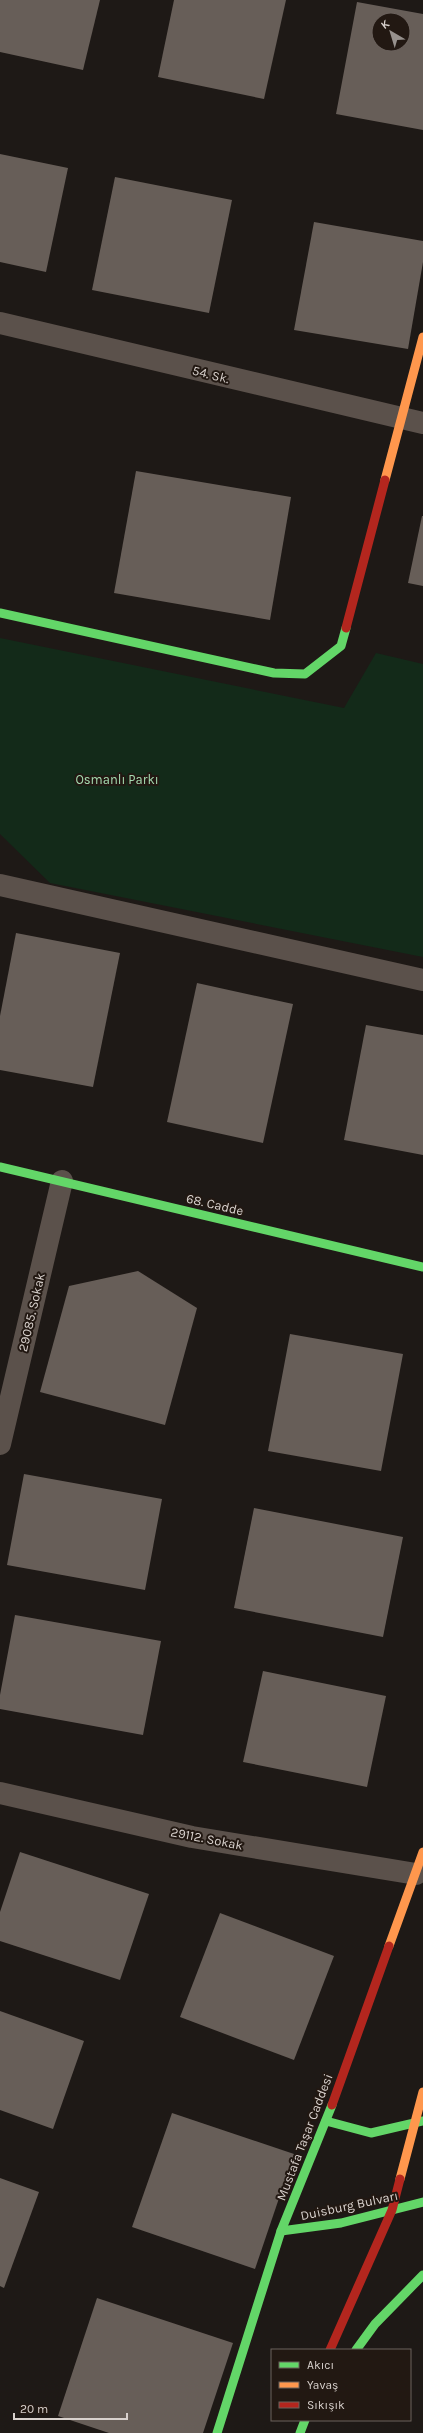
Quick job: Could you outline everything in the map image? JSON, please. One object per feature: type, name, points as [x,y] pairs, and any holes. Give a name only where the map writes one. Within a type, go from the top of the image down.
[{"type":"street","name":"54. Sk.","points":[[0,323],[400,419],[423,423]]},
{"type":"street","points":[[0,613],[274,673],[305,674],[341,646],[400,419],[423,338]]},
{"type":"street","points":[[0,885],[423,980]]},
{"type":"street","name":"68. Cadde","points":[[0,1167],[423,1267]]},
{"type":"street","name":"29085. Sokak","points":[[0,1444],[62,1181]]},
{"type":"street","name":"29112. Sokak","points":[[0,1792],[192,1836],[416,1874]]},
{"type":"street","name":"Mustafa Taşar Caddesi","points":[[217,2433],[281,2231],[326,2121],[423,1852]]},
{"type":"street","points":[[330,2349],[342,2319],[392,2210],[419,2122],[423,2092]]},
{"type":"street","points":[[326,2121],[371,2133],[419,2122]]},
{"type":"street","name":"Duisburg Bulvarı","points":[[281,2231],[341,2223],[423,2202]]},
{"type":"street","points":[[357,2349],[375,2324],[423,2275]]},
{"type":"street","points":[[300,2433],[305,2421]]},
{"type":"green space","name":"Osmanlı Parkı","points":[[0,638],[344,708],[376,653],[423,664],[423,957],[50,883],[0,834]]},
{"type":"building","points":[[0,0],[100,0],[83,70],[0,52]]},
{"type":"building","points":[[174,0],[286,0],[264,99],[158,77]]},
{"type":"building","points":[[357,2],[423,14],[423,130],[336,114]]},
{"type":"building","points":[[0,154],[68,168],[46,272],[0,262]]},
{"type":"building","points":[[115,177],[232,200],[209,313],[92,290]]},
{"type":"building","points":[[314,222],[423,241],[423,262],[408,349],[294,330]]},
{"type":"building","points":[[136,471],[291,497],[270,620],[114,593]]},
{"type":"building","points":[[423,516],[423,586],[408,583]]},
{"type":"building","points":[[16,933],[120,953],[93,1087],[0,1070],[0,1016]]},
{"type":"building","points":[[197,983],[293,1004],[263,1143],[167,1122]]},
{"type":"building","points":[[366,1025],[423,1035],[423,1155],[344,1140]]},
{"type":"building","points":[[138,1271],[197,1308],[165,1425],[40,1392],[69,1286]]},
{"type":"building","points":[[290,1334],[403,1354],[381,1471],[268,1451]]},
{"type":"building","points":[[24,1474],[162,1499],[145,1590],[7,1565]]},
{"type":"building","points":[[254,1508],[403,1537],[383,1637],[234,1608]]},
{"type":"building","points":[[15,1615],[161,1641],[143,1735],[0,1709],[0,1695]]},
{"type":"building","points":[[263,1671],[386,1696],[367,1787],[243,1762]]},
{"type":"building","points":[[20,1852],[149,1894],[120,1980],[0,1941],[0,1912]]},
{"type":"building","points":[[220,1913],[334,1956],[294,2060],[180,2017]]},
{"type":"building","points":[[0,2011],[84,2041],[53,2129],[0,2110]]},
{"type":"building","points":[[172,2113],[294,2154],[255,2269],[132,2227]]},
{"type":"building","points":[[0,2178],[39,2192],[4,2288],[0,2286]]},
{"type":"building","points":[[97,2298],[233,2343],[203,2433],[109,2433],[58,2416]]},
{"type":"traffic: fast","points":[[0,613],[274,673],[305,674],[341,646],[346,628]]},
{"type":"traffic: fast","points":[[0,1167],[423,1267]]},
{"type":"traffic: fast","points":[[217,2433],[281,2231],[332,2105]]},
{"type":"traffic: fast","points":[[326,2121],[371,2133],[423,2121]]},
{"type":"traffic: fast","points":[[281,2231],[341,2223],[423,2202]]},
{"type":"traffic: fast","points":[[357,2349],[375,2324],[423,2275]]},
{"type":"traffic: fast","points":[[300,2433],[305,2421]]},
{"type":"traffic: slow","points":[[385,480],[423,337]]},
{"type":"traffic: slow","points":[[389,1946],[423,1852]]},
{"type":"traffic: slow","points":[[400,2179],[423,2092]]},
{"type":"traffic: jam","points":[[346,628],[385,480]]},
{"type":"traffic: jam","points":[[332,2105],[389,1946]]},
{"type":"traffic: jam","points":[[330,2349],[392,2210],[400,2179]]}]
